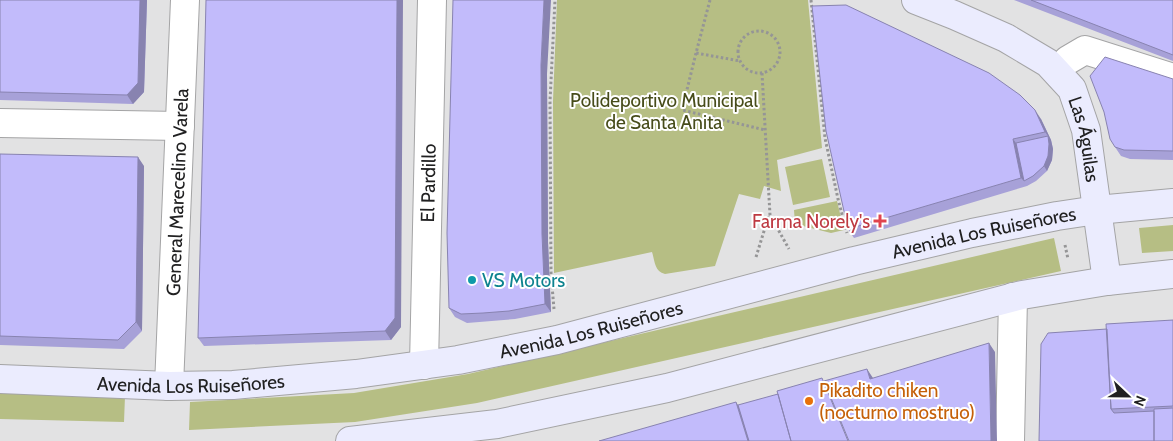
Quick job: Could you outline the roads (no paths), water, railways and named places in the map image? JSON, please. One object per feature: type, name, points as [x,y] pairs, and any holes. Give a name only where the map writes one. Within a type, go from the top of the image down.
[{"type":"main road","name":"Las Águilas","points":[[916,0],[957,7],[1048,63],[1072,89],[1086,130],[1107,281]]},
{"type":"main road","name":"Avenida Los Ruiseñores","points":[[0,379],[169,386],[233,385],[356,374],[458,360],[557,340],[854,261],[972,233],[1097,210],[1173,203]]},
{"type":"main road","points":[[350,441],[497,424],[657,390],[1013,297],[1107,281],[1173,274]]},
{"type":"street","name":"General Marecelino Varela","points":[[169,386],[185,0]]},
{"type":"street","name":"El Pardillo","points":[[424,365],[432,0]]},
{"type":"street","points":[[1068,60],[1085,50],[1173,78]]},
{"type":"street","points":[[0,123],[180,126]]},
{"type":"street","points":[[1010,441],[1013,297]]},
{"type":"place","name":"Farma Norely's","points":[[880,221]]},
{"type":"place","name":"VS Motors","points":[[472,280]]},
{"type":"place","name":"Pikadito chiken (nocturno mostruo)","points":[[809,401]]},
{"type":"park label","name":"Polideportivo Municipal de Santa Anita","points":[[664,111]]}]
